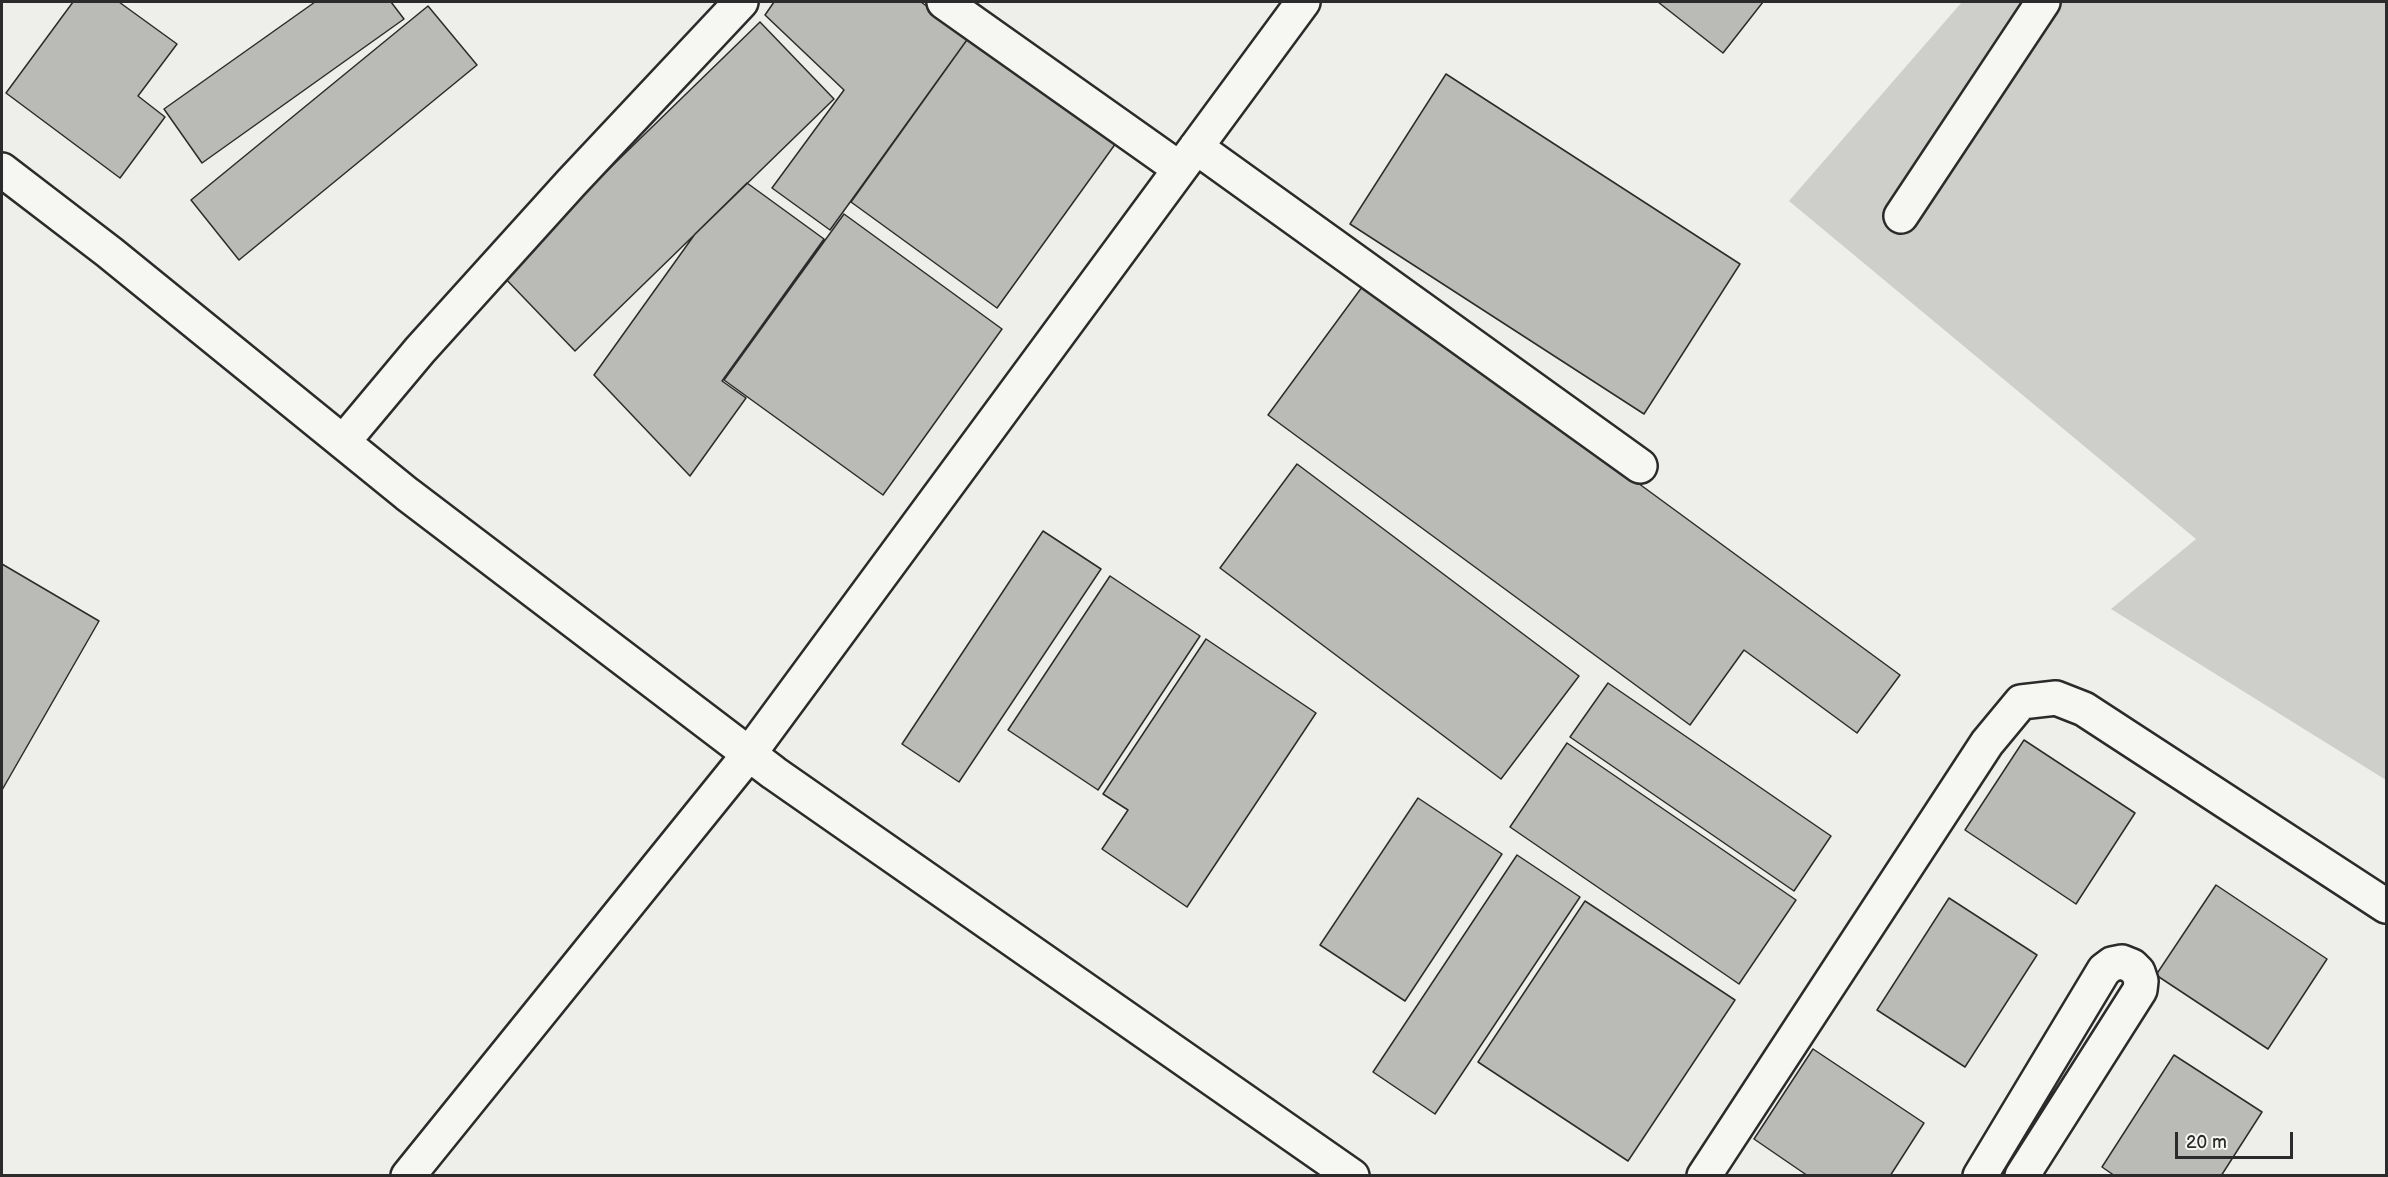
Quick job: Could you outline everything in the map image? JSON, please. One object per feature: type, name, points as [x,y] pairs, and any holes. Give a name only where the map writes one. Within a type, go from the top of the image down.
[{"type":"street","points":[[343,442],[420,350],[555,200],[741,2]]},
{"type":"street","points":[[944,2],[1188,158],[1640,466]]},
{"type":"street","points":[[408,1176],[749,754],[1303,2]]},
{"type":"street","points":[[1901,216],[2043,2]]},
{"type":"street","points":[[2,170],[118,259],[407,494],[749,754],[1352,1176]]},
{"type":"street","points":[[1704,1176],[1987,743],[2021,702],[2056,698],[2084,709],[2386,906]]},
{"type":"street","points":[[1980,1176],[2104,970],[2112,964],[2122,962],[2132,966],[2138,972],[2140,990],[2022,1176]]},
{"type":"shaded area","points":[[1962,2],[2386,2],[2386,780],[2111,609],[2196,539],[1789,201]]},
{"type":"building","points":[[73,2],[119,2],[177,44],[138,96],[165,117],[120,178],[6,93]]},
{"type":"building","points":[[315,2],[391,2],[404,19],[202,163],[164,109]]},
{"type":"building","points":[[774,2],[921,2],[969,37],[830,230],[772,188],[844,90],[765,15]]},
{"type":"building","points":[[1658,2],[1763,2],[1723,53]]},
{"type":"building","points":[[428,6],[477,65],[239,260],[191,200]]},
{"type":"building","points":[[760,22],[834,99],[575,351],[501,274]]},
{"type":"building","points":[[969,37],[1116,143],[997,308],[851,202]]},
{"type":"building","points":[[1446,74],[1740,264],[1644,414],[1350,224]]},
{"type":"building","points":[[747,183],[824,239],[722,381],[746,398],[690,476],[594,375],[695,234]]},
{"type":"building","points":[[844,214],[1002,329],[883,495],[724,380]]},
{"type":"building","points":[[1365,283],[1900,675],[1857,733],[1744,650],[1690,725],[1268,415]]},
{"type":"building","points":[[1297,464],[1579,676],[1501,779],[1220,568]]},
{"type":"building","points":[[1043,531],[1101,569],[959,782],[902,744]]},
{"type":"building","points":[[2,564],[99,621],[2,790]]},
{"type":"building","points":[[1110,576],[1200,636],[1098,790],[1008,730]]},
{"type":"building","points":[[1206,639],[1316,713],[1187,907],[1102,849],[1128,810],[1103,794]]},
{"type":"building","points":[[1608,683],[1831,836],[1794,891],[1570,737]]},
{"type":"building","points":[[2024,740],[2135,813],[2076,904],[1965,830]]},
{"type":"building","points":[[1567,743],[1796,900],[1739,984],[1510,827]]},
{"type":"building","points":[[1418,798],[1502,854],[1405,1001],[1320,945]]},
{"type":"building","points":[[1517,855],[1580,897],[1435,1114],[1373,1072]]},
{"type":"building","points":[[2216,885],[2327,959],[2268,1049],[2156,975]]},
{"type":"building","points":[[1949,898],[2037,955],[1965,1067],[1877,1010]]},
{"type":"building","points":[[1585,901],[1735,1000],[1628,1161],[1478,1062]]},
{"type":"building","points":[[1813,1049],[1924,1123],[1890,1176],[1808,1176],[1754,1139]]},
{"type":"building","points":[[2174,1055],[2262,1112],[2221,1176],[2115,1176],[2102,1167]]}]
